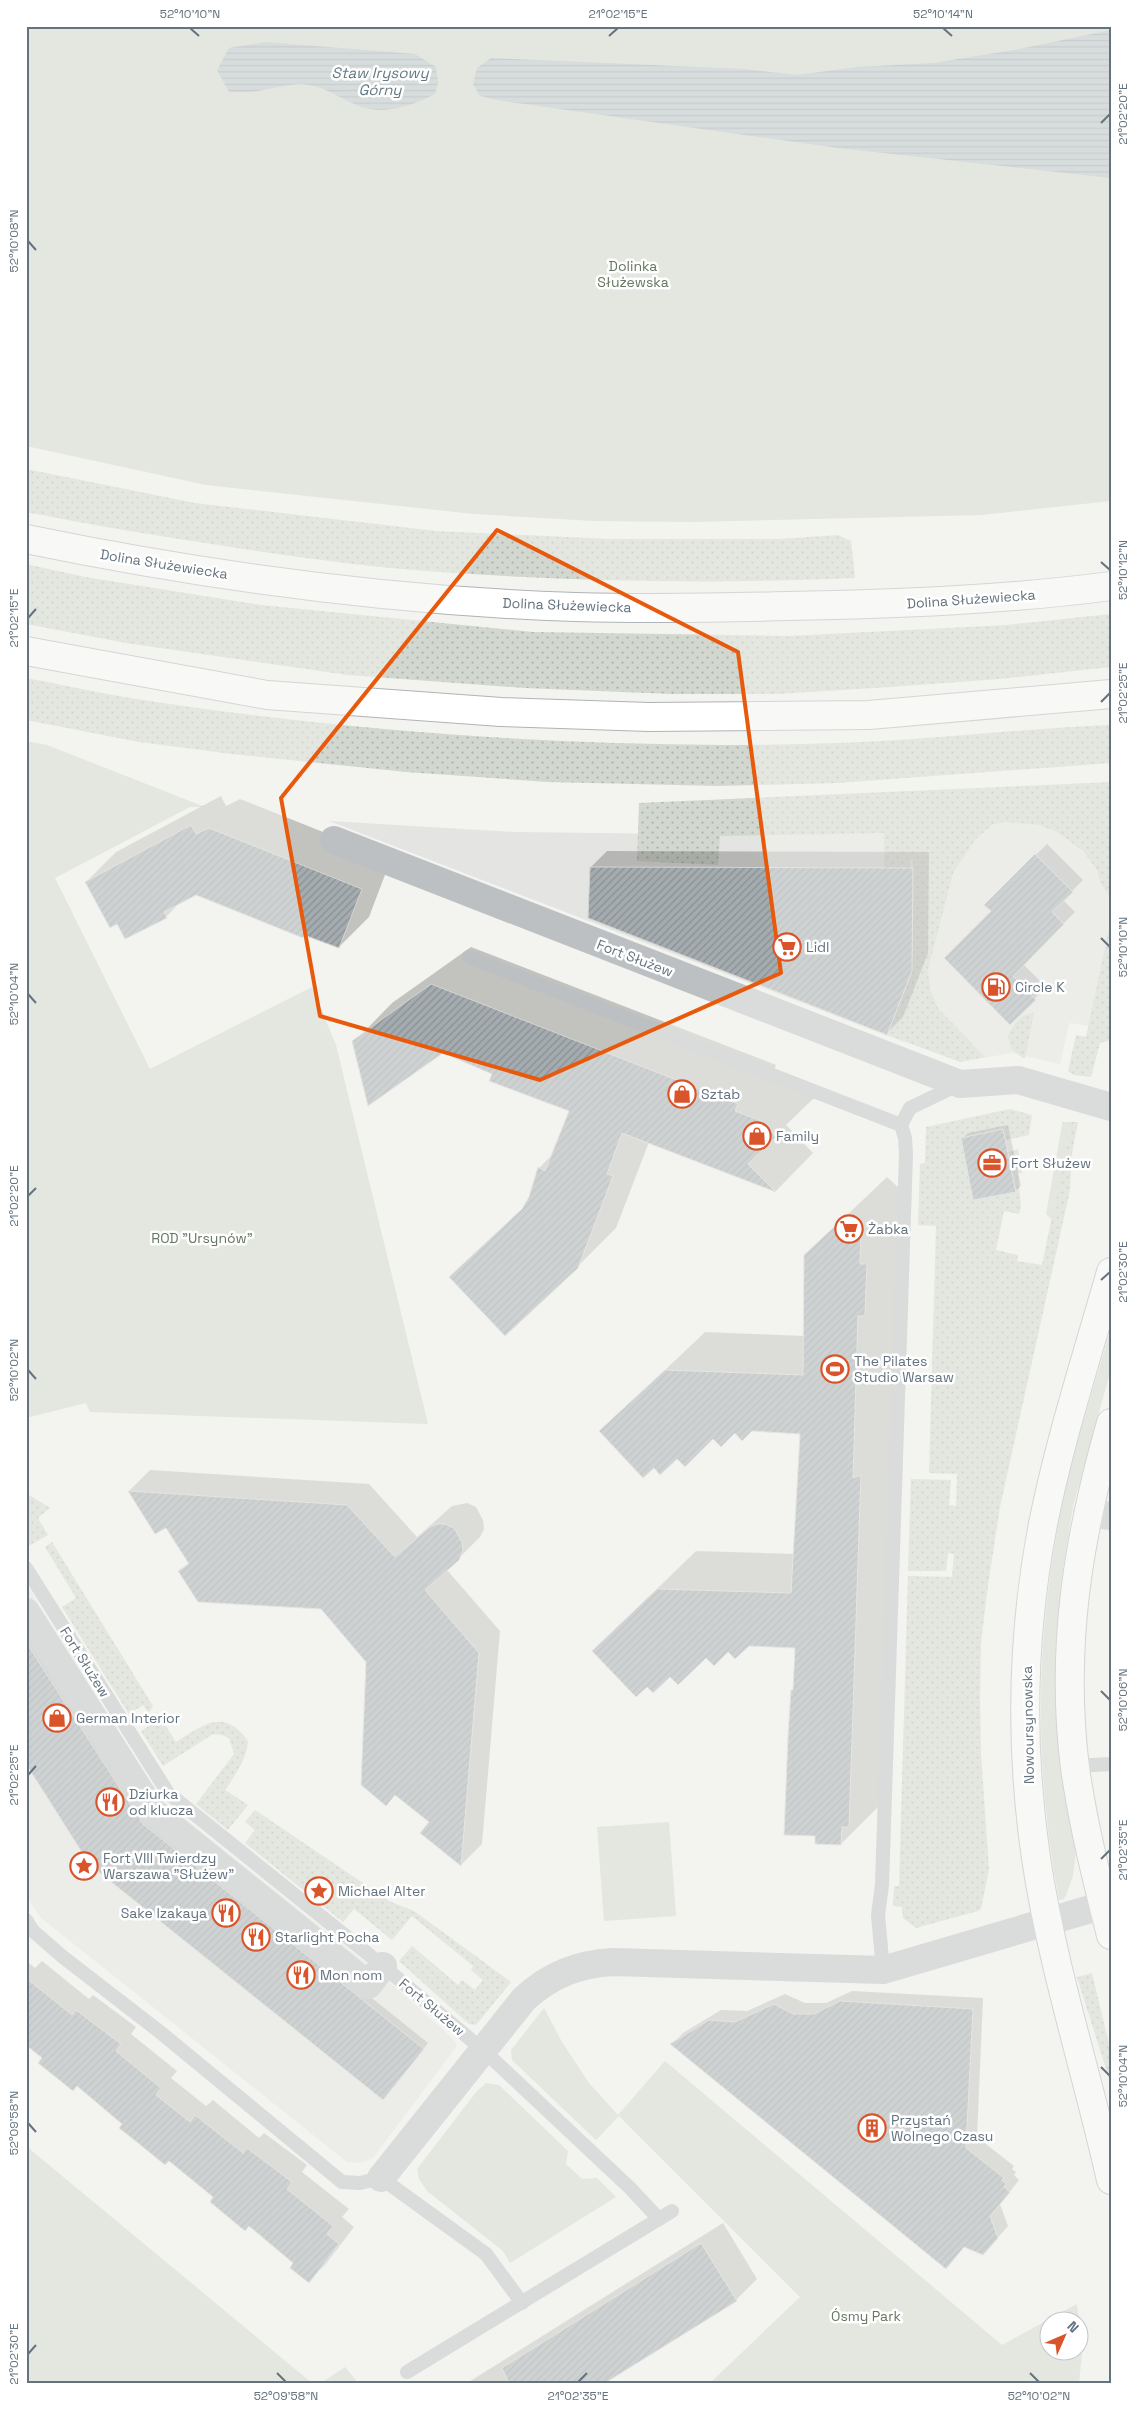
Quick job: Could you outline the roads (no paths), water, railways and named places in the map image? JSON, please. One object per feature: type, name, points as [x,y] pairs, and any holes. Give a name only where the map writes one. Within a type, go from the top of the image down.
[{"type":"main road","name":"Dolina Służewiecka","points":[[26,539],[98,554],[272,581],[483,602],[574,607],[675,608],[900,604],[1036,596],[1111,586]]},
{"type":"main road","points":[[26,651],[268,695],[502,712],[649,717],[869,715],[1084,698],[1111,694]]},
{"type":"main road","points":[[1084,698],[1111,702]]},
{"type":"main road","name":"Nowoursynowska","points":[[1111,1272],[1054,1474],[1040,1542],[1030,1624],[1026,1683],[1027,1769],[1036,1856],[1048,1922],[1111,2180]]},
{"type":"main road","points":[[1111,1423],[1099,1514],[1075,1584],[1071,1629],[1071,1719],[1075,1766],[1087,1834],[1111,1935]]},
{"type":"street","name":"Fort Służew","points":[[334,840],[960,1084],[1018,1080],[1111,1107]]},
{"type":"street","points":[[26,1612],[153,1812],[368,1985],[383,1966]]},
{"type":"street","points":[[382,2178],[524,1999],[535,1988],[560,1973],[592,1963],[613,1962],[883,1970],[1104,1905]]},
{"type":"lane","points":[[469,957],[901,1125]]},
{"type":"lane","points":[[883,1970],[878,1915],[882,1885],[906,1154],[905,1138],[901,1125],[910,1108],[960,1084]]},
{"type":"lane","name":"Fort Służew","points":[[26,1568],[168,1793],[383,1966],[483,2050],[630,2188],[659,2219]]},
{"type":"lane","points":[[1075,1766],[1111,1764]]},
{"type":"lane","points":[[26,1920],[33,1931],[63,1957],[160,2032],[342,2182],[360,2184],[382,2178],[486,2254],[522,2302]]},
{"type":"lane","points":[[408,2372],[672,2211]]},
{"type":"water","points":[[1111,30],[1111,178],[838,148],[502,101],[480,96],[473,84],[477,68],[491,58],[745,69],[797,75],[857,67],[933,63],[1019,49]]},
{"type":"water","name":"Staw Irysowy Górny","points":[[266,42],[415,54],[436,67],[438,83],[435,94],[400,108],[381,110],[362,107],[323,89],[302,84],[252,92],[229,92],[217,70],[229,48]]},
{"type":"place","name":"Lidl","points":[[787,947]]},
{"type":"place","name":"Circle K","points":[[996,987]]},
{"type":"place","name":"Sztab","points":[[682,1094]]},
{"type":"place","name":"Family","points":[[757,1136]]},
{"type":"place","name":"Fort Służew","points":[[992,1163]]},
{"type":"place","name":"Żabka","points":[[849,1229]]},
{"type":"place","name":"The Pilates Studio Warsaw","points":[[835,1369]]},
{"type":"place","name":"German Interior","points":[[57,1718]]},
{"type":"place","name":"Dziurka od klucza","points":[[110,1802]]},
{"type":"place","name":"Fort VIII Twierdzy Warszawa \"Służew\"","points":[[84,1866]]},
{"type":"place","name":"Michael Alter","points":[[319,1891]]},
{"type":"place","name":"Sake Izakaya","points":[[226,1913]]},
{"type":"place","name":"Starlight Pocha","points":[[256,1937]]},
{"type":"place","name":"Mon nom","points":[[301,1975]]},
{"type":"place","name":"Przystań Wolnego Czasu","points":[[872,2128]]},
{"type":"park label","name":"Dolinka Służewska","points":[[633,274]]},
{"type":"park label","name":"ROD \"Ursynów\"","points":[[202,1238]]},
{"type":"park label","name":"Ósmy Park","points":[[866,2316]]}]
